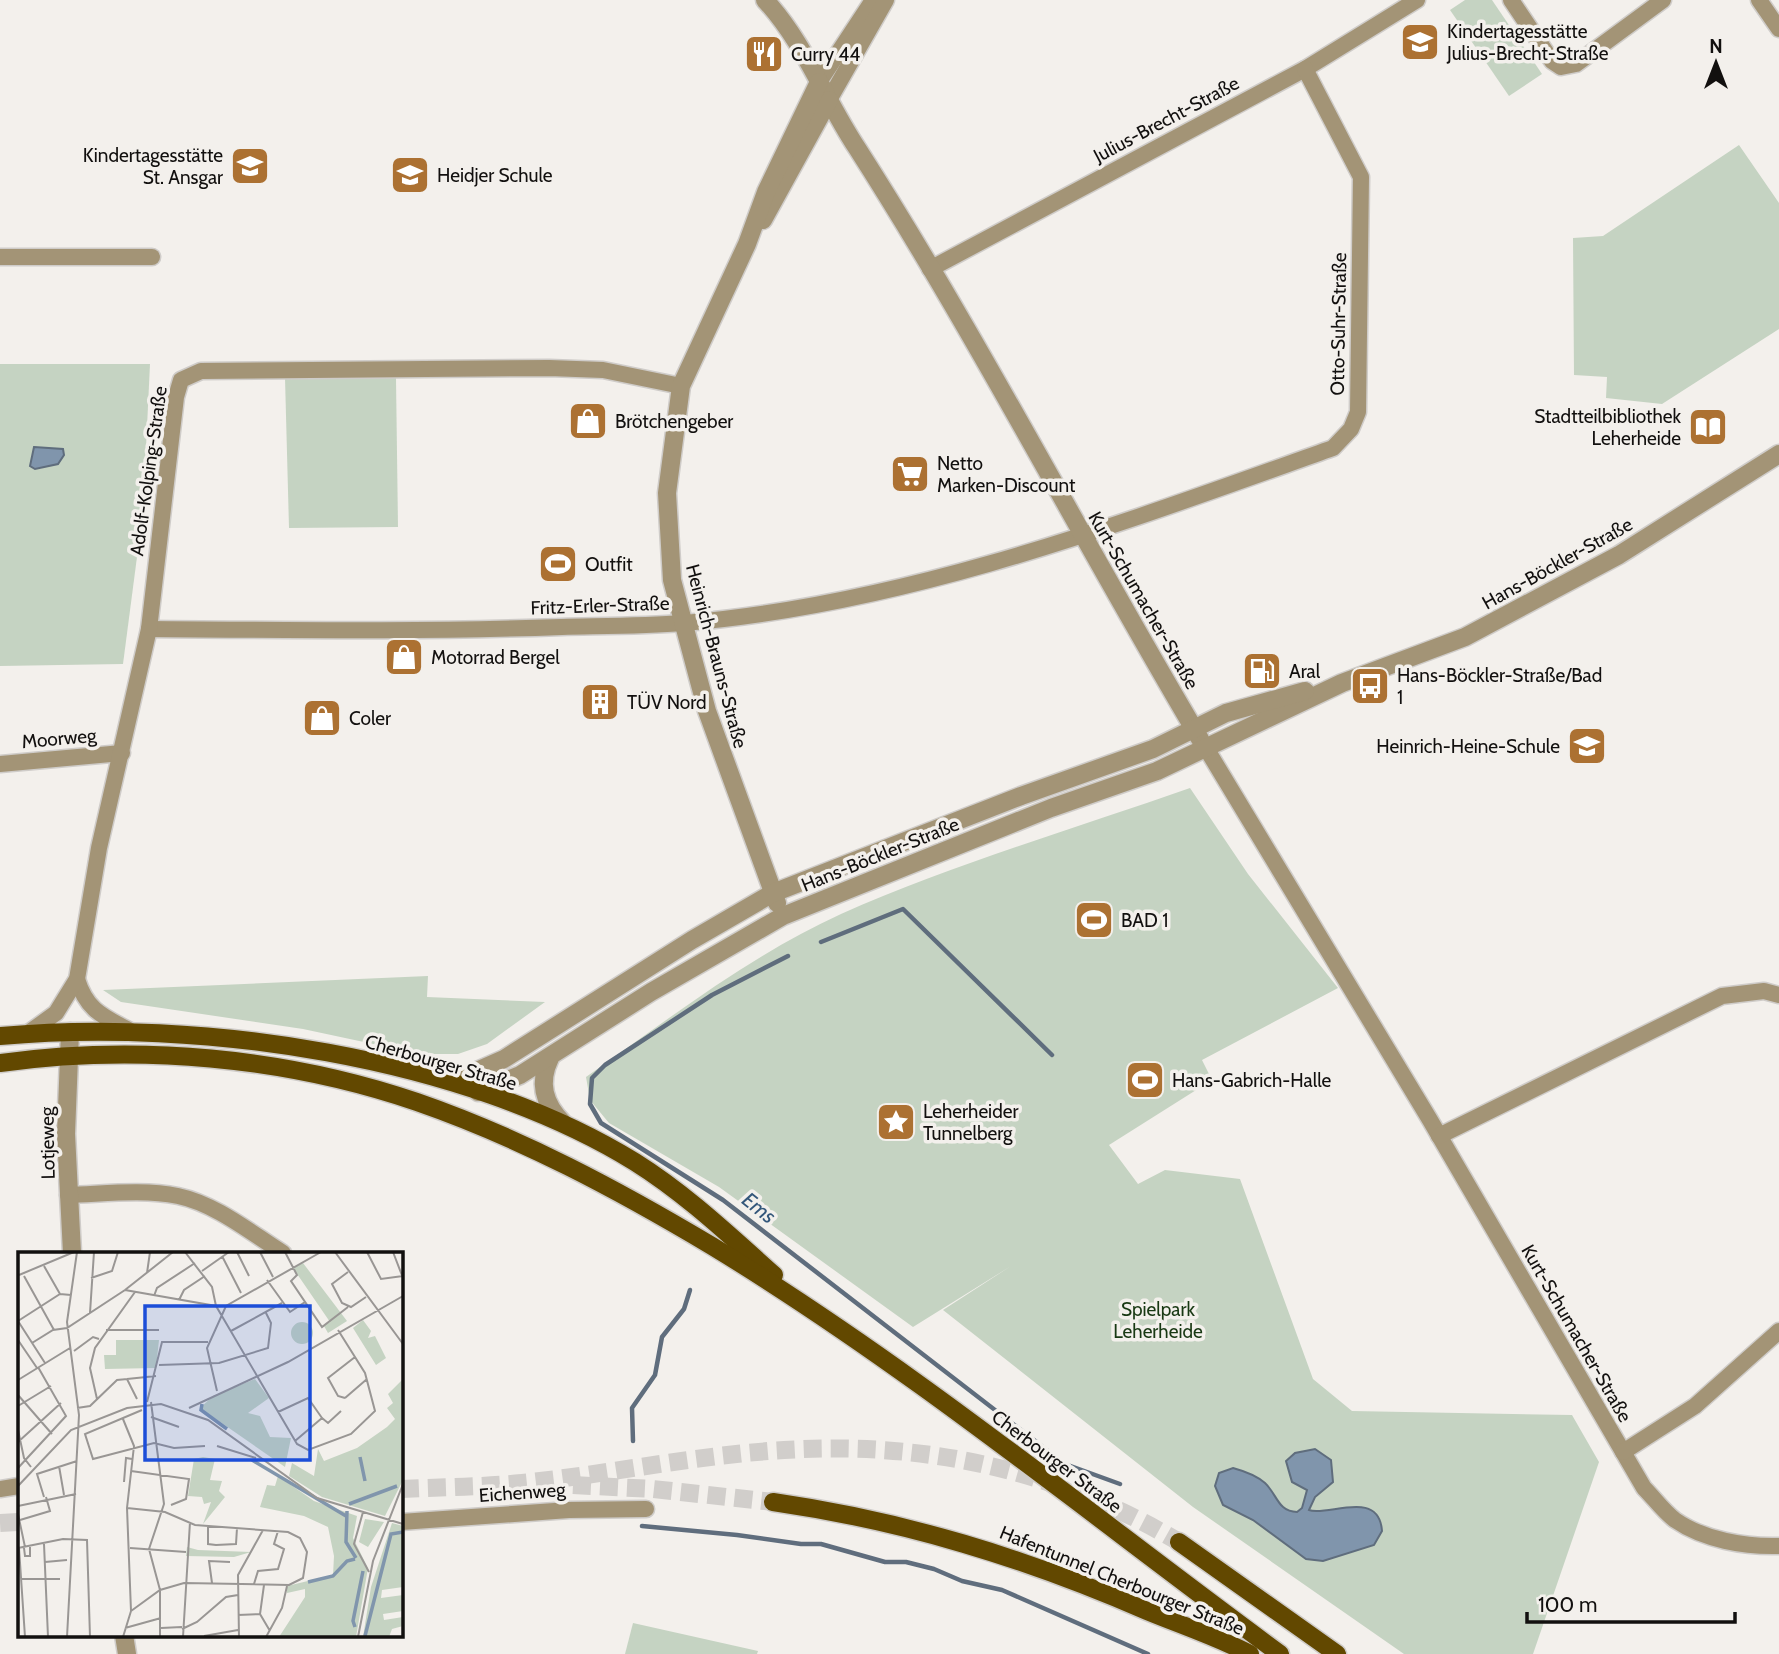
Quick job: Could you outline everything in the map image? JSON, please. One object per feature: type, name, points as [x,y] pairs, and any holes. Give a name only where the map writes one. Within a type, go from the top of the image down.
[{"type":"main road","name":"Cherbourger Straße","points":[[0,1036],[70,1032],[134,1033],[293,1045],[418,1074],[478,1092],[563,1124],[633,1161],[683,1194],[808,1305],[1280,1654]]},
{"type":"main road","name":"Cherbourger Straße","points":[[0,1063],[69,1054],[175,1056],[278,1068],[346,1082],[414,1101],[482,1126],[611,1189],[808,1305]]},
{"type":"main road","points":[[414,1101],[436,1103],[478,1092],[476,1104],[482,1126]]},
{"type":"main road","name":"Hafentunnel Cherbourger Straße","points":[[774,1502],[878,1520],[979,1546],[1065,1575],[1250,1654]]},
{"type":"main road","name":"Hafentunnel Cherbourger Straße","points":[[1179,1542],[1337,1654]]},
{"type":"street","name":"Kurt-Schumacher-Straße","points":[[765,0],[803,52],[1194,729],[1439,1136],[1623,1452],[1695,1406],[1779,1331]]},
{"type":"street","points":[[819,82],[873,0]]},
{"type":"street","points":[[829,100],[886,0]]},
{"type":"street","name":"Julius-Brecht-Straße","points":[[930,269],[1305,68],[1417,0]]},
{"type":"street","points":[[1511,0],[1552,61],[1561,67],[1576,64],[1663,0]]},
{"type":"street","points":[[1759,0],[1779,29]]},
{"type":"street","name":"Otto-Suhr-Straße","points":[[1084,537],[1333,447],[1351,429],[1358,412],[1361,177],[1305,68]]},
{"type":"street","name":"Heinrich-Brauns-Straße","points":[[783,916],[712,726],[670,566],[667,493],[681,386],[747,244],[766,192],[819,82]]},
{"type":"street","name":"Heinrich-Brauns-Straße","points":[[747,244],[778,198],[829,100]]},
{"type":"street","points":[[0,257],[152,257]]},
{"type":"street","name":"Adolf-Kolping-Straße","points":[[27,1034],[56,1013],[77,979],[99,848],[149,629],[176,397],[181,380],[201,371],[549,368],[603,370],[681,386]]},
{"type":"street","name":"Hans-Böckler-Straße","points":[[478,1092],[520,1075],[550,1058],[652,992],[783,916],[1051,808],[1157,771],[1342,682],[1465,637],[1619,555],[1779,454]]},
{"type":"street","name":"Fritz-Erler-Straße","points":[[149,629],[455,631],[684,623],[800,607],[892,588],[1084,537]]},
{"type":"street","name":"Hans-Böckler-Straße","points":[[418,1074],[446,1077],[489,1067],[668,954],[773,893],[1021,796],[1153,749],[1226,713],[1342,682]]},
{"type":"street","name":"Moorweg","points":[[0,764],[122,753]]},
{"type":"street","points":[[77,979],[83,998],[95,1012],[134,1033]]},
{"type":"street","points":[[1439,1136],[1722,996],[1755,991],[1779,995]]},
{"type":"street","name":"Lotjeweg","points":[[70,1032],[66,1134],[72,1252]]},
{"type":"street","points":[[550,1058],[544,1069],[544,1089],[547,1102],[563,1124]]},
{"type":"street","points":[[478,1092],[489,1067]]},
{"type":"street","points":[[68,1195],[121,1193],[178,1196],[209,1207],[281,1252]]},
{"type":"street","points":[[1623,1452],[1644,1488],[1675,1520],[1716,1539],[1757,1546],[1779,1546]]},
{"type":"street","points":[[0,1489],[18,1486]]},
{"type":"street","name":"Eichenweg","points":[[402,1522],[569,1510],[646,1509]]},
{"type":"street","points":[[124,1636],[127,1654]]},
{"type":"green space","points":[[1465,0],[1492,0],[1542,74],[1509,96],[1450,10]]},
{"type":"green space","points":[[1739,145],[1779,203],[1779,329],[1662,404],[1606,398],[1607,377],[1574,375],[1573,238],[1603,236]]},
{"type":"green space","points":[[0,364],[150,364],[143,511],[123,664],[0,666]]},
{"type":"green space","points":[[285,378],[396,378],[398,527],[289,528]]},
{"type":"green space","name":"Spielpark Leherheide","points":[[1190,788],[1248,874],[1338,988],[1202,1060],[1212,1080],[1109,1145],[1138,1184],[1165,1170],[1240,1179],[1313,1379],[1352,1411],[1572,1415],[1599,1462],[1533,1654],[1404,1654],[1193,1507],[943,1310],[1011,1266],[913,1327],[719,1187],[609,1123],[590,1100],[586,1077],[710,990],[807,931],[926,879]]},
{"type":"green space","points":[[428,976],[427,997],[545,1002],[487,1044],[458,1054],[420,1054],[303,1029],[121,1002],[103,990]]},
{"type":"green space","points":[[633,1623],[758,1651],[757,1654],[625,1654]]},
{"type":"water","points":[[34,447],[63,449],[64,455],[58,464],[35,469],[30,466]]},
{"type":"water","points":[[1315,1449],[1331,1460],[1333,1482],[1315,1497],[1309,1510],[1362,1507],[1372,1511],[1379,1518],[1382,1531],[1374,1545],[1323,1561],[1306,1559],[1253,1520],[1223,1505],[1215,1486],[1219,1473],[1233,1468],[1262,1480],[1282,1506],[1297,1512],[1302,1508],[1307,1490],[1292,1482],[1286,1461],[1295,1453]]},
{"type":"waterway","name":"Ems","points":[[821,942],[903,909],[1052,1055]]},
{"type":"waterway","name":"Ems","points":[[788,956],[712,995],[605,1065],[592,1078],[590,1104],[601,1123],[723,1200],[1065,1464],[1120,1484]]},
{"type":"waterway","points":[[633,1441],[632,1408],[655,1375],[662,1337],[684,1309],[690,1290]]},
{"type":"waterway","points":[[642,1526],[821,1544],[885,1562],[906,1562],[934,1569],[962,1581],[1002,1590],[1148,1654]]},
{"type":"tunnel","points":[[402,1489],[522,1483],[751,1452],[837,1448],[888,1450],[939,1456],[1038,1479],[1086,1496],[1179,1542]]},
{"type":"tunnel","points":[[573,1485],[653,1489],[773,1502]]},
{"type":"tunnel","points":[[0,1523],[18,1522]]},
{"type":"place","name":"Kindertagesstätte Julius-Brecht-Straße","points":[[1420,42]]},
{"type":"place","name":"Curry 44","points":[[764,54]]},
{"type":"place","name":"Kindertagesstätte St. Ansgar","points":[[250,166]]},
{"type":"place","name":"Heidjer Schule","points":[[410,175]]},
{"type":"place","name":"Brötchengeber","points":[[588,421]]},
{"type":"place","name":"Stadtteilbibliothek Leherheide","points":[[1708,427]]},
{"type":"place","name":"Netto Marken-Discount","points":[[910,474]]},
{"type":"place","name":"Outfit","points":[[558,564]]},
{"type":"place","name":"Motorrad Bergel","points":[[404,657]]},
{"type":"place","name":"Aral","points":[[1262,671]]},
{"type":"place","name":"Hans-Böckler-Straße/Bad 1","points":[[1370,686]]},
{"type":"place","name":"TÜV Nord","points":[[600,702]]},
{"type":"place","name":"Coler","points":[[322,718]]},
{"type":"place","name":"Heinrich-Heine-Schule","points":[[1587,746]]},
{"type":"place","name":"BAD 1","points":[[1094,920]]},
{"type":"place","name":"Hans-Gabrich-Halle","points":[[1145,1080]]},
{"type":"place","name":"Leherheider Tunnelberg","points":[[896,1122]]}]
